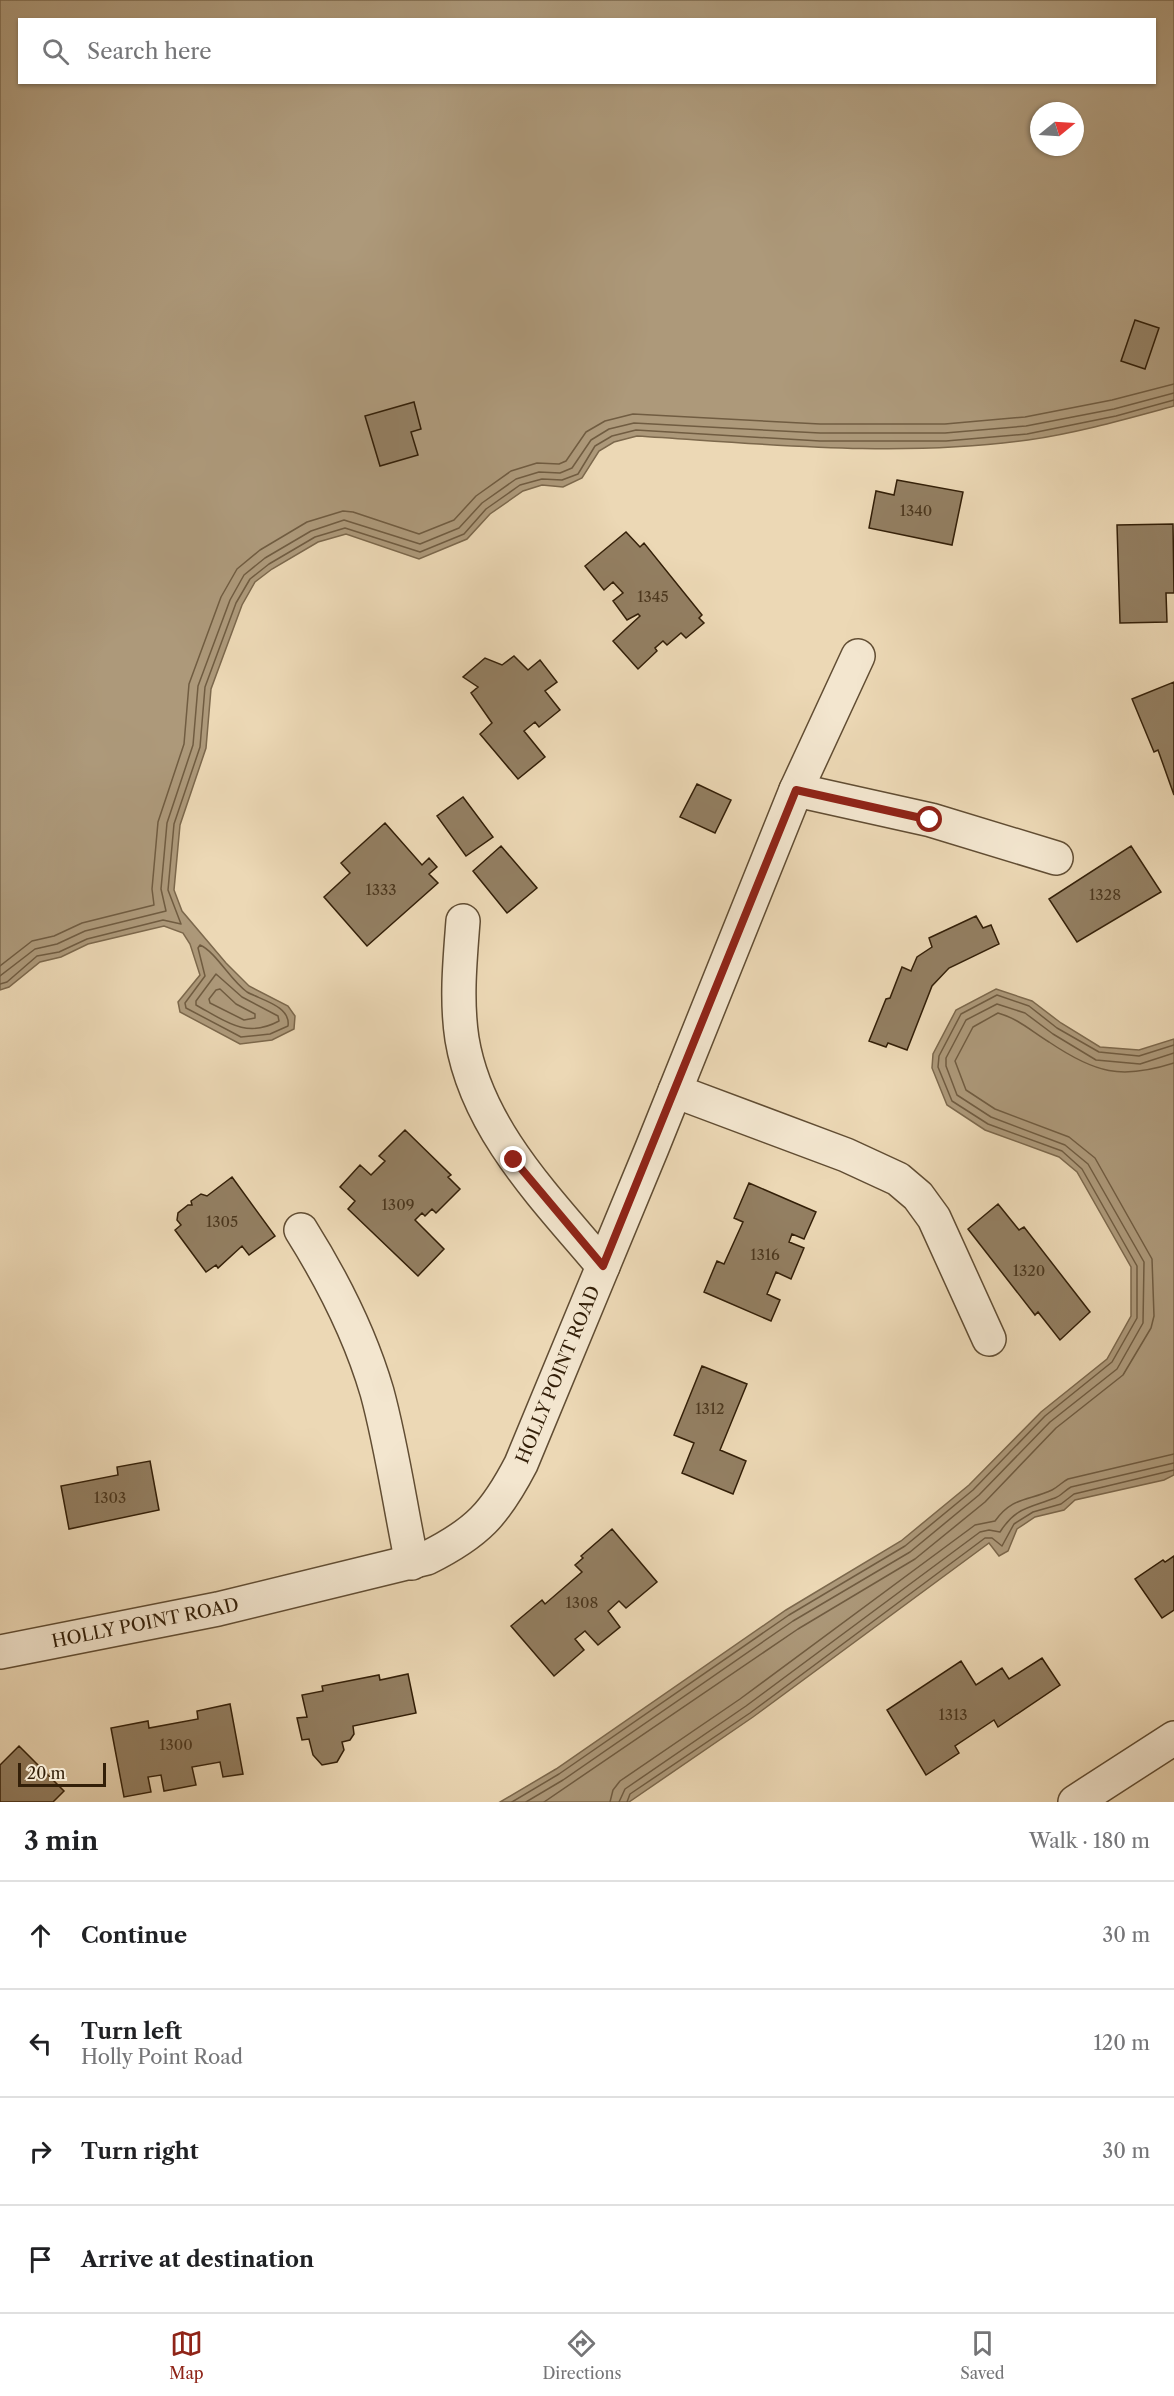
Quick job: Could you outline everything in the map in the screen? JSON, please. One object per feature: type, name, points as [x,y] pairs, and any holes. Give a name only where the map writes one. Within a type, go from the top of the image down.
[{"type":"street","name":"HOLLY POINT ROAD","points":[[0,1652],[218,1609],[412,1563],[456,1544],[477,1528],[503,1499],[521,1464],[603,1266],[796,790],[858,656]]},
{"type":"street","points":[[796,790],[930,820],[1056,858]]},
{"type":"street","points":[[463,921],[459,980],[462,1039],[486,1111],[514,1160],[603,1266]]},
{"type":"street","points":[[675,1091],[846,1155],[898,1179],[918,1196],[934,1218],[988,1339]]},
{"type":"street","points":[[301,1230],[322,1263],[356,1332],[377,1393],[412,1563]]},
{"type":"street","points":[[1075,1802],[1174,1738]]},
{"type":"water","points":[[0,0],[1174,0],[1174,406],[1046,437],[931,448],[783,446],[637,436],[614,442],[599,451],[582,478],[563,487],[542,485],[523,491],[490,514],[467,539],[419,559],[346,534],[318,542],[272,569],[255,582],[242,605],[211,689],[206,748],[180,825],[174,890],[182,911],[226,963],[249,986],[288,1006],[295,1016],[294,1029],[272,1040],[240,1044],[180,1012],[178,1002],[200,975],[190,944],[183,933],[164,926],[88,944],[61,957],[40,962],[9,987],[0,990]]},
{"type":"water","points":[[996,989],[1032,1001],[1061,1023],[1100,1047],[1139,1050],[1174,1039],[1174,1475],[1164,1480],[1075,1500],[1064,1510],[1035,1517],[1017,1529],[1008,1551],[999,1556],[989,1543],[753,1717],[629,1802],[500,1802],[556,1769],[786,1610],[901,1541],[969,1485],[1041,1412],[1107,1359],[1131,1316],[1131,1267],[1077,1172],[1059,1157],[985,1130],[947,1105],[932,1068],[933,1054],[956,1010]]},
{"type":"building","points":[[1135,320],[1159,328],[1145,369],[1121,361]]},
{"type":"building","points":[[414,402],[421,429],[411,432],[418,455],[380,466],[365,416]]},
{"type":"building","points":[[897,480],[963,492],[952,545],[869,528],[876,491],[894,495]]},
{"type":"building","points":[[1173,524],[1174,593],[1166,593],[1167,622],[1120,623],[1117,525]]},
{"type":"building","points":[[626,532],[640,547],[644,543],[702,615],[699,618],[704,623],[686,638],[681,633],[667,645],[663,641],[655,648],[657,651],[638,669],[613,641],[640,616],[638,614],[627,620],[613,601],[623,593],[613,582],[604,590],[585,566]]},
{"type":"building","points":[[514,656],[528,670],[540,660],[557,682],[545,691],[560,710],[539,727],[535,722],[524,731],[545,757],[518,779],[480,734],[492,723],[471,693],[478,687],[463,677],[485,658],[502,665]]},
{"type":"building","points":[[1174,682],[1174,795],[1158,750],[1154,752],[1132,699]]},
{"type":"building","points":[[697,784],[731,800],[715,833],[680,817]]},
{"type":"building","points":[[463,797],[493,837],[466,856],[437,816]]},
{"type":"building","points":[[385,823],[422,865],[429,858],[437,867],[429,874],[438,883],[367,946],[324,897],[350,873],[341,863]]},
{"type":"building","points":[[501,846],[537,888],[507,913],[473,871]]},
{"type":"building","points":[[1131,846],[1161,892],[1077,942],[1049,899]]},
{"type":"building","points":[[976,916],[983,928],[991,925],[999,944],[949,968],[932,986],[907,1050],[888,1043],[886,1047],[869,1041],[902,967],[911,971],[917,957],[932,947],[929,938]]},
{"type":"building","points":[[405,1130],[451,1175],[448,1177],[460,1189],[436,1213],[432,1209],[425,1216],[422,1213],[415,1220],[444,1249],[418,1276],[348,1209],[355,1201],[340,1187],[360,1165],[371,1175],[385,1161],[379,1156]]},
{"type":"building","points":[[232,1177],[275,1236],[249,1255],[242,1246],[218,1268],[216,1265],[206,1272],[175,1230],[181,1225],[177,1220],[178,1213],[188,1205],[192,1205],[191,1201],[201,1194],[207,1196]]},
{"type":"building","points":[[749,1183],[816,1212],[804,1239],[792,1234],[789,1242],[804,1248],[791,1279],[776,1272],[767,1294],[780,1300],[771,1321],[704,1292],[717,1261],[724,1264],[743,1222],[734,1218]]},
{"type":"building","points":[[998,1204],[1019,1230],[1024,1227],[1090,1312],[1060,1340],[1038,1312],[1035,1315],[968,1229]]},
{"type":"building","points":[[702,1366],[747,1384],[720,1450],[746,1461],[733,1494],[682,1473],[694,1443],[674,1435]]},
{"type":"building","points":[[150,1461],[159,1510],[69,1529],[61,1486],[118,1475],[117,1467]]},
{"type":"building","points":[[612,1529],[657,1582],[626,1608],[619,1601],[608,1611],[620,1627],[598,1645],[585,1631],[575,1639],[584,1650],[554,1676],[511,1626],[542,1600],[545,1604],[582,1572],[575,1565],[583,1558],[581,1556]]},
{"type":"building","points":[[1174,1556],[1174,1610],[1162,1618],[1135,1579],[1163,1560],[1165,1562]]},
{"type":"building","points":[[1042,1658],[1060,1685],[998,1727],[994,1720],[955,1746],[959,1753],[926,1775],[887,1710],[961,1661],[976,1685],[1002,1668],[1009,1679]]},
{"type":"building","points":[[408,1674],[416,1713],[353,1726],[354,1734],[350,1740],[342,1742],[344,1750],[337,1762],[322,1765],[313,1755],[309,1739],[302,1740],[297,1718],[307,1717],[302,1695],[323,1691],[322,1686],[379,1675],[380,1680]]},
{"type":"building","points":[[230,1704],[243,1774],[223,1777],[220,1762],[192,1767],[196,1785],[164,1791],[161,1775],[148,1777],[151,1792],[124,1797],[111,1728],[148,1721],[149,1728],[198,1719],[197,1711]]},
{"type":"building","points":[[19,1746],[64,1791],[53,1802],[0,1802],[0,1765]]},
{"type":"route","points":[[514,1160],[603,1266],[796,790],[930,820]]}]
